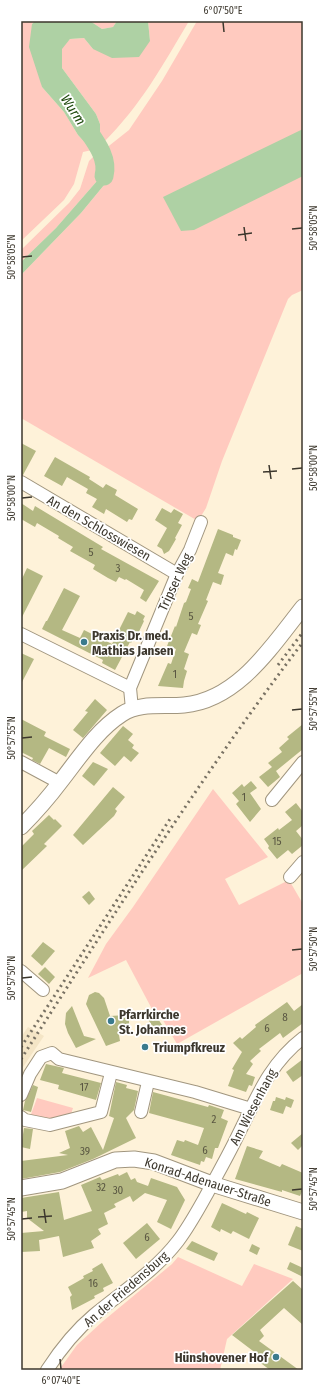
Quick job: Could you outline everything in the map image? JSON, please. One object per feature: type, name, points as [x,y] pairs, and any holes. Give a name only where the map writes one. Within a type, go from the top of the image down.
[{"type":"main road","points":[[22,824],[60,783],[86,748],[108,724],[123,713],[132,709],[185,705],[214,697],[226,690],[239,682],[266,653],[303,607]]},
{"type":"main road","name":"Konrad-Adenauer-Straße","points":[[21,1188],[62,1181],[114,1160],[134,1159],[154,1162],[212,1184],[303,1212]]},
{"type":"street","name":"An den Schlosswiesen","points":[[21,482],[177,574]]},
{"type":"street","name":"Tripser Weg","points":[[132,709],[130,688],[177,574],[190,550],[201,522]]},
{"type":"street","points":[[21,634],[130,688]]},
{"type":"street","points":[[21,762],[60,783]]},
{"type":"street","points":[[272,800],[303,762]]},
{"type":"street","points":[[290,877],[303,862]]},
{"type":"street","points":[[21,971],[43,990]]},
{"type":"street","name":"Am Wiesenhang","points":[[212,1184],[259,1092],[276,1063],[303,1038]]},
{"type":"street","points":[[21,1095],[30,1074],[41,1056],[52,1053],[59,1059],[148,1082],[195,1092],[251,1108]]},
{"type":"street","points":[[21,1117],[26,1120],[50,1125],[101,1112],[111,1073]]},
{"type":"street","points":[[141,1112],[148,1082]]},
{"type":"street","name":"An der Friedensburg","points":[[47,1370],[80,1328],[142,1277],[167,1254],[190,1225],[212,1184]]},
{"type":"shaded area","points":[[21,21],[35,21],[32,24],[42,87],[64,112],[78,135],[92,150],[83,152],[74,184],[64,200],[21,241]]},
{"type":"shaded area","points":[[90,21],[117,21],[113,27],[102,29]]},
{"type":"shaded area","points":[[148,21],[189,21],[151,84],[129,114],[104,142],[99,136],[100,124],[96,114],[62,68],[62,48],[70,39],[84,38],[93,49],[150,41]]},
{"type":"shaded area","points":[[197,21],[303,21],[303,290],[292,295],[288,299],[222,461],[206,508],[198,521],[21,418],[21,275],[81,213],[109,179],[110,166],[105,149],[129,130],[162,81]]},
{"type":"shaded area","points":[[95,155],[99,168],[97,181],[56,228],[21,262],[21,250],[69,203],[80,189],[89,161]]},
{"type":"shaded area","points":[[213,789],[268,857],[225,879],[239,905],[289,880],[303,904],[303,973],[177,1044],[157,1010],[153,1011],[126,960],[88,978],[106,944]]},
{"type":"shaded area","points":[[28,1027],[44,1036],[21,1070],[21,1037]]},
{"type":"shaded area","points":[[37,1098],[73,1108],[70,1117],[51,1122],[30,1117]]},
{"type":"shaded area","points":[[178,1257],[242,1286],[254,1264],[293,1279],[227,1339],[220,1370],[59,1370],[77,1345],[102,1322],[172,1264]]},
{"type":"water","points":[[35,21],[90,21],[102,29],[113,27],[117,21],[148,21],[150,41],[139,57],[112,58],[93,49],[84,38],[70,39],[62,49],[62,68],[96,114],[100,124],[100,136],[104,142],[92,150],[78,135],[64,112],[42,87],[29,47],[32,24]]},
{"type":"water","points":[[303,129],[303,176],[194,230],[181,231],[163,197]]},
{"type":"water","points":[[105,149],[110,166],[109,179],[81,213],[21,275],[21,262],[56,228],[97,181],[99,168],[95,155]]},
{"type":"building","points":[[21,443],[36,451],[23,475],[21,475]]},
{"type":"building","points":[[55,457],[90,477],[89,479],[103,488],[106,484],[117,490],[115,495],[138,509],[132,520],[129,519],[127,522],[106,509],[104,514],[92,507],[97,499],[86,493],[88,489],[67,477],[62,486],[44,476]]},
{"type":"building","points":[[21,503],[33,511],[35,506],[103,547],[101,549],[159,581],[146,602],[140,598],[144,590],[126,579],[125,580],[119,577],[116,582],[108,578],[93,569],[95,565],[70,551],[73,547],[58,538],[59,536],[37,523],[35,527],[21,519]]},
{"type":"building","points":[[162,508],[171,513],[174,509],[183,514],[178,523],[182,525],[175,538],[176,539],[169,551],[164,554],[162,549],[157,546],[167,528],[155,520]]},
{"type":"building","points":[[218,529],[241,540],[237,550],[235,549],[233,556],[226,553],[218,573],[224,575],[221,585],[213,582],[206,600],[208,601],[198,624],[201,625],[197,635],[192,633],[184,652],[189,654],[184,669],[187,671],[183,688],[158,686],[168,663],[171,664],[176,649],[167,646],[191,589],[188,588],[192,579],[198,582]]},
{"type":"building","points":[[27,568],[43,576],[21,619],[21,581]]},
{"type":"building","points":[[64,588],[80,596],[62,630],[80,638],[84,630],[112,644],[128,612],[135,615],[137,611],[145,616],[135,640],[133,639],[131,643],[130,642],[115,670],[102,663],[103,660],[42,629]]},
{"type":"building","points":[[21,653],[34,659],[21,684]]},
{"type":"building","points":[[95,699],[107,710],[83,738],[73,730],[88,712],[85,711]]},
{"type":"building","points":[[21,719],[46,732],[44,736],[70,749],[66,757],[49,748],[40,764],[32,760],[33,758],[21,752]]},
{"type":"building","points":[[303,724],[303,749],[276,771],[280,777],[268,787],[259,777],[272,767],[268,763],[282,752],[279,748],[289,739],[287,737]]},
{"type":"building","points":[[123,726],[133,734],[128,740],[134,745],[132,748],[139,753],[131,762],[124,756],[115,766],[100,753]]},
{"type":"building","points":[[93,762],[108,769],[94,786],[82,776]]},
{"type":"building","points":[[251,781],[257,788],[250,793],[261,809],[250,822],[236,804],[239,801],[232,793],[242,784],[244,787]]},
{"type":"building","points":[[113,787],[125,797],[115,809],[117,811],[114,816],[83,845],[73,835]]},
{"type":"building","points":[[296,803],[303,812],[303,825],[296,831],[303,840],[303,845],[292,854],[288,850],[277,859],[268,848],[269,846],[264,839],[278,828],[279,830],[292,820],[285,812]]},
{"type":"building","points":[[49,815],[62,826],[44,844],[47,846],[21,871],[21,847],[34,834],[32,831]]},
{"type":"building","points":[[89,891],[95,899],[89,905],[82,897]]},
{"type":"building","points":[[43,942],[55,951],[42,966],[31,956]]},
{"type":"building","points":[[45,967],[55,977],[49,984],[38,974]]},
{"type":"building","name":"Pfarrkirche St. Johannes","points":[[95,992],[99,993],[104,998],[110,1016],[126,1015],[129,1020],[129,1025],[119,1035],[120,1041],[106,1046],[86,1004],[89,995]]},
{"type":"building","points":[[287,1002],[294,1011],[303,1004],[303,1023],[283,1038],[280,1033],[259,1049],[261,1051],[250,1061],[253,1064],[246,1074],[255,1077],[252,1086],[249,1085],[246,1092],[228,1086],[234,1070],[232,1069],[242,1052],[233,1043],[240,1037],[242,1039],[256,1027],[255,1025]]},
{"type":"building","points":[[72,1006],[84,1036],[96,1039],[76,1048],[65,1024],[66,1013]]},
{"type":"building","points":[[153,1011],[162,1025],[154,1029],[146,1016]]},
{"type":"building","points":[[303,1059],[303,1075],[293,1082],[286,1072]]},
{"type":"building","points":[[46,1064],[64,1068],[62,1073],[101,1083],[96,1100],[58,1089],[59,1085],[40,1080]]},
{"type":"building","points":[[116,1082],[127,1085],[126,1088],[138,1091],[134,1110],[126,1118],[136,1138],[93,1159],[60,1172],[21,1179],[21,1161],[68,1155],[59,1153],[70,1148],[65,1131],[79,1126],[83,1132],[91,1127],[103,1150],[114,1118],[109,1116]]},
{"type":"building","points":[[33,1085],[38,1087],[31,1112],[23,1110],[25,1101]]},
{"type":"building","points":[[153,1092],[224,1110],[221,1118],[228,1121],[218,1148],[215,1148],[212,1159],[206,1157],[204,1162],[201,1161],[200,1165],[171,1155],[177,1140],[184,1142],[185,1140],[198,1145],[204,1128],[149,1113]]},
{"type":"building","points":[[276,1097],[285,1100],[286,1097],[294,1100],[291,1108],[286,1106],[283,1114],[270,1110]]},
{"type":"building","points":[[24,1128],[33,1129],[30,1149],[21,1147]]},
{"type":"building","points":[[303,1133],[303,1145],[298,1150],[291,1143]]},
{"type":"building","points":[[247,1146],[263,1151],[259,1158],[280,1167],[282,1164],[303,1173],[303,1189],[300,1196],[282,1190],[282,1192],[235,1179]]},
{"type":"building","points":[[127,1172],[131,1180],[135,1178],[137,1182],[148,1186],[151,1178],[177,1187],[185,1200],[171,1229],[157,1222],[167,1200],[145,1193],[133,1202],[130,1196],[114,1204],[116,1207],[104,1213],[108,1224],[98,1229],[101,1234],[91,1241],[94,1248],[63,1257],[59,1236],[39,1240],[40,1251],[21,1252],[21,1233],[44,1231],[27,1218],[27,1211],[21,1212],[21,1198],[59,1192],[64,1220],[92,1211],[81,1185],[100,1177],[102,1180],[118,1174],[119,1176]]},
{"type":"building","points":[[222,1203],[259,1218],[249,1239],[233,1231],[231,1234],[221,1229],[220,1232],[211,1227]]},
{"type":"building","points":[[147,1223],[160,1239],[136,1259],[123,1243]]},
{"type":"building","points":[[296,1226],[303,1229],[303,1251],[288,1245]]},
{"type":"building","points":[[192,1241],[218,1253],[214,1261],[186,1249]]},
{"type":"building","points":[[252,1244],[260,1248],[257,1255],[249,1251]]},
{"type":"building","points":[[290,1262],[303,1268],[303,1277],[287,1269]]},
{"type":"building","points":[[102,1263],[113,1283],[103,1288],[104,1291],[94,1296],[95,1298],[72,1310],[70,1297],[72,1295],[68,1287],[84,1278],[83,1276],[93,1271],[92,1269]]},
{"type":"building","points":[[293,1281],[303,1290],[303,1325],[284,1308],[260,1330],[264,1336],[259,1341],[299,1370],[270,1370],[258,1361],[261,1357],[232,1335]]},
{"type":"waterway","name":"Wurm","points":[[84,125],[103,155],[105,169],[104,176]]},
{"type":"railway","points":[[278,665],[303,632]]},
{"type":"railway","points":[[21,1059],[123,900],[193,796],[265,693],[303,642]]},
{"type":"railway","points":[[21,1047],[170,819]]},
{"type":"place","name":"Praxis Dr. med. Mathias Jansen","points":[[84,642]]},
{"type":"place","name":"Pfarrkirche St. Johannes","points":[[111,1021]]},
{"type":"place","name":"Triumpfkreuz","points":[[145,1047]]},
{"type":"place","name":"Hünshovener Hof","points":[[276,1357]]}]
